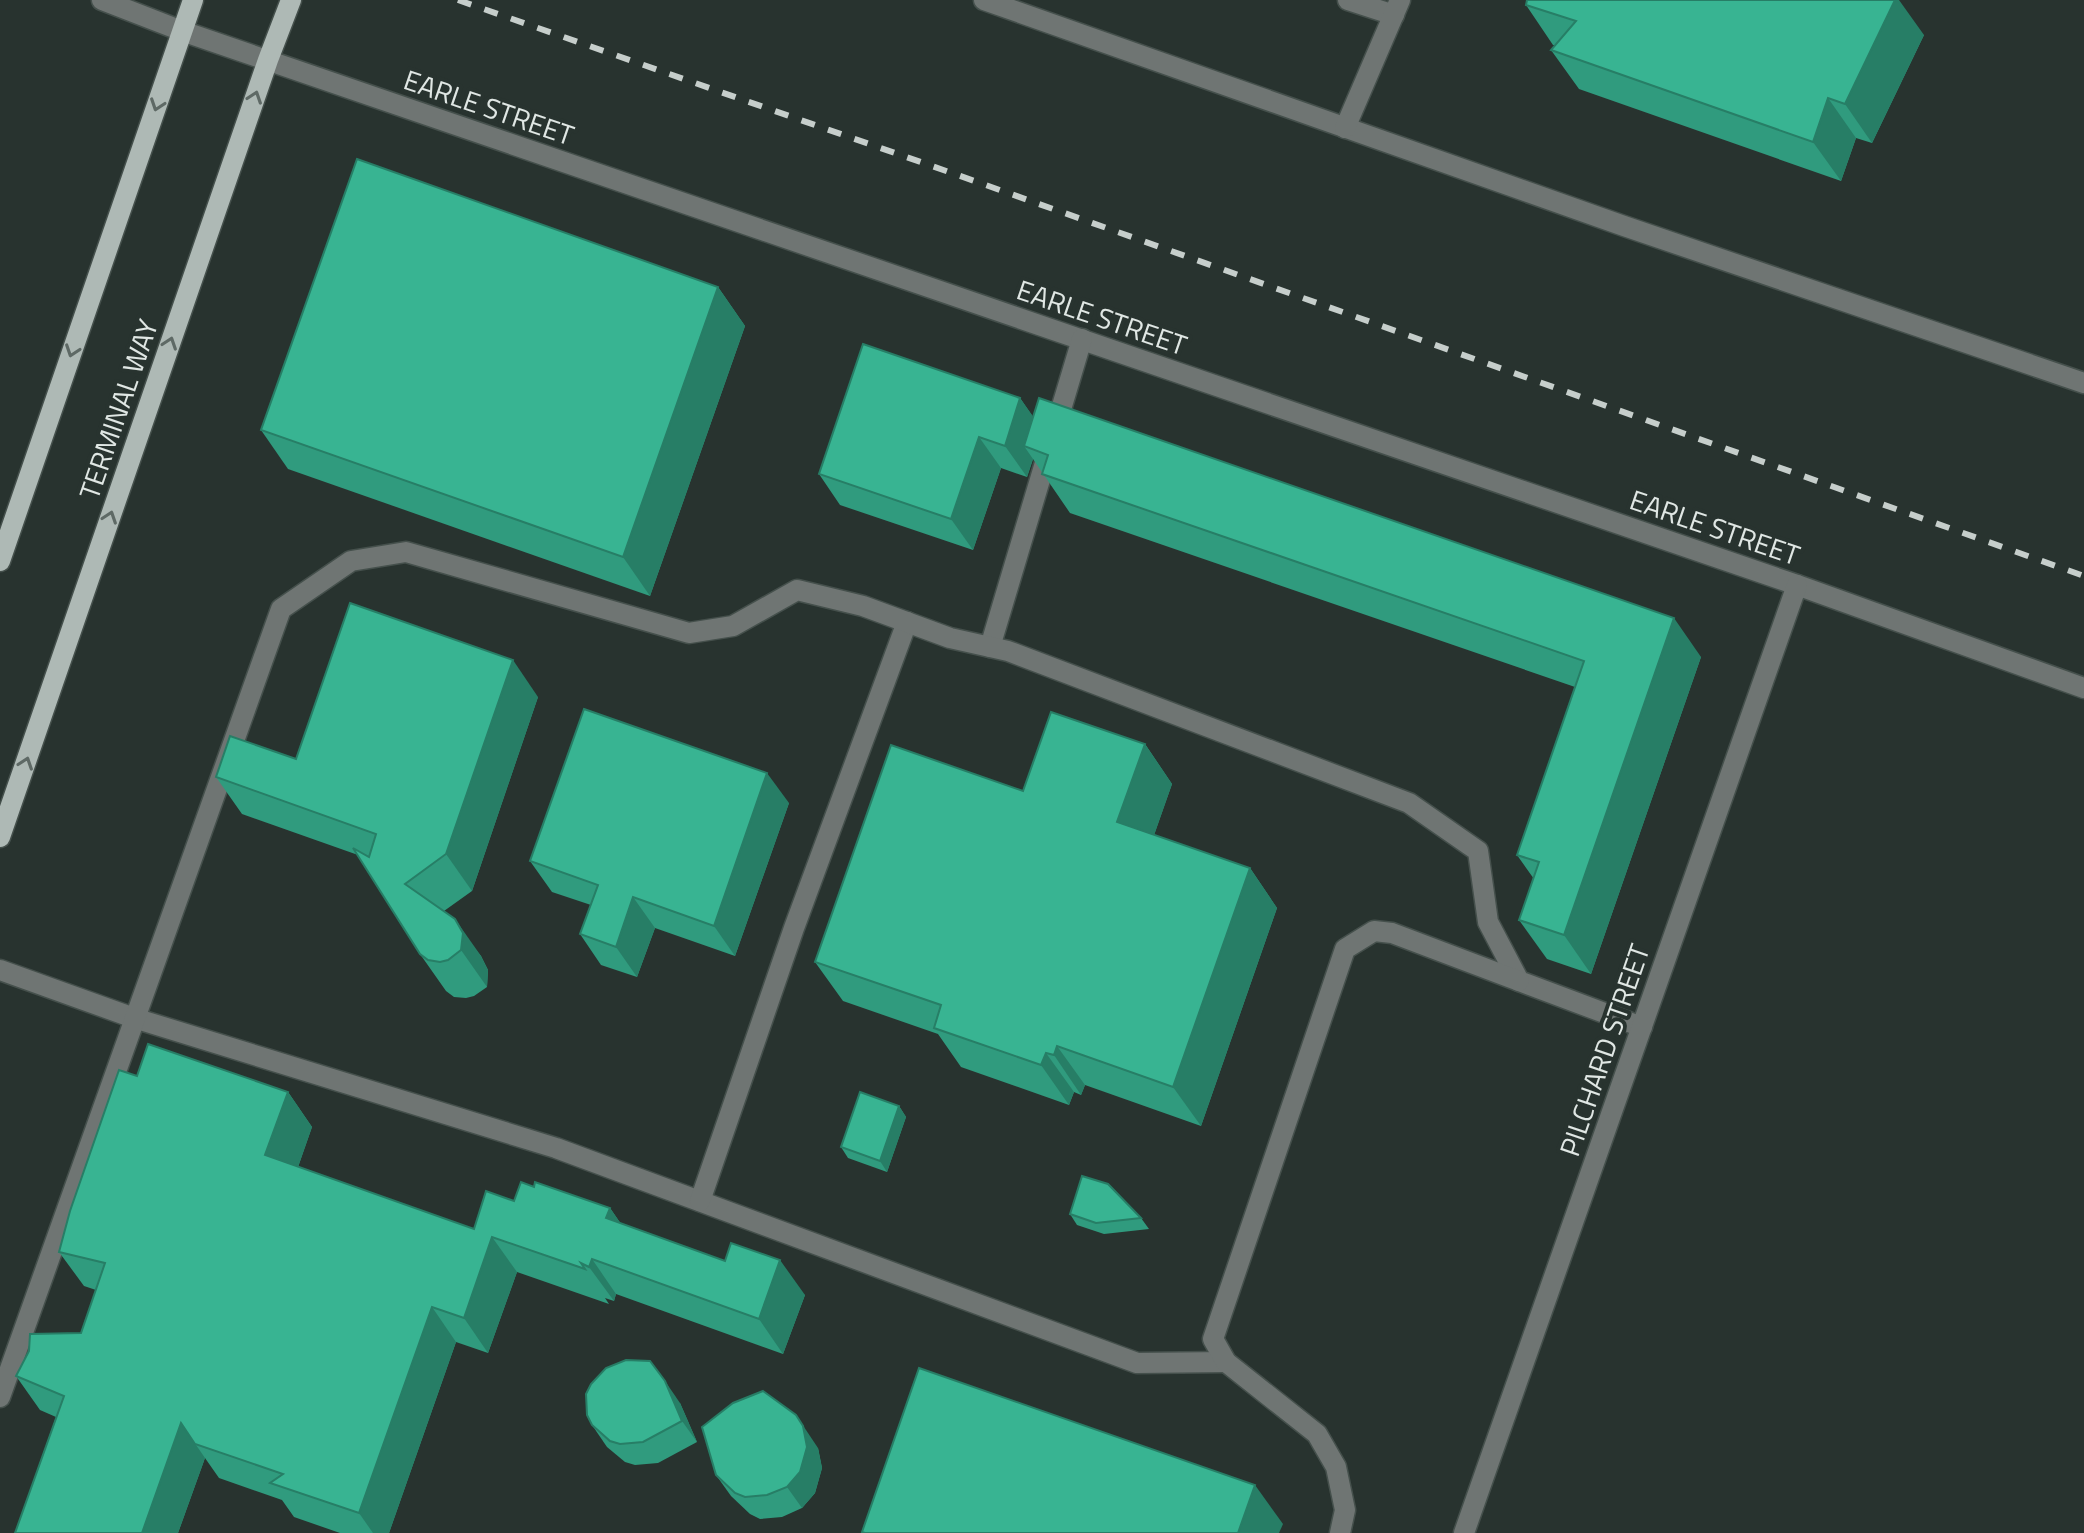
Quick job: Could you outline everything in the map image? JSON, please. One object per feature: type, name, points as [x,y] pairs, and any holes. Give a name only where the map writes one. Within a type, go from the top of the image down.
[{"type":"main road","points":[[0,561],[193,0]]},
{"type":"main road","name":"TERMINAL WAY","points":[[0,837],[291,0]]},
{"type":"street","name":"EARLE STREET","points":[[102,0],[182,31],[1797,585],[2084,688]]},
{"type":"street","points":[[984,0],[2084,383]]},
{"type":"street","points":[[1345,128],[1397,8],[1348,0]]},
{"type":"street","points":[[990,647],[1082,339]]},
{"type":"street","points":[[0,1397],[281,609],[351,561],[406,552],[689,633],[733,626],[797,590],[863,606],[950,638],[1008,651],[1409,803],[1478,851],[1488,922],[1519,981]]},
{"type":"street","name":"PILCHARD STREET","points":[[1464,1533],[1797,585]]},
{"type":"street","points":[[700,1201],[794,928],[907,622]]},
{"type":"street","points":[[1340,1533],[1345,1510],[1336,1467],[1317,1434],[1226,1362],[1213,1339],[1345,949],[1374,931],[1392,933],[1642,1027]]},
{"type":"street","points":[[0,970],[134,1018],[556,1148],[1137,1363],[1226,1362]]},
{"type":"building","points":[[1527,0],[1895,0],[1845,104],[1828,98],[1813,142],[1551,50],[1576,21],[1526,5]]},
{"type":"building","points":[[357,159],[718,287],[623,557],[261,430]]},
{"type":"building","points":[[863,344],[1020,398],[1005,446],[979,437],[951,519],[819,474]]},
{"type":"building","points":[[1039,398],[1674,618],[1564,935],[1519,920],[1539,862],[1517,855],[1584,661],[1042,474],[1048,455],[1024,446]]},
{"type":"building","points":[[350,603],[513,660],[446,854],[405,884],[455,919],[463,933],[461,950],[448,960],[428,960],[420,954],[353,848],[369,857],[376,834],[216,777],[230,736],[296,759]]},
{"type":"building","points":[[584,709],[767,773],[714,926],[633,897],[616,947],[580,934],[598,885],[530,861]]},
{"type":"building","points":[[1051,712],[1145,744],[1117,822],[1250,868],[1173,1087],[1057,1046],[1054,1055],[1046,1053],[1041,1065],[934,1028],[941,1005],[815,962],[891,745],[1023,791]]},
{"type":"building","points":[[148,1044],[288,1092],[265,1155],[474,1229],[486,1191],[514,1201],[521,1182],[534,1187],[535,1182],[610,1208],[606,1218],[725,1261],[731,1243],[780,1260],[759,1319],[592,1259],[589,1267],[581,1263],[585,1269],[492,1237],[464,1318],[432,1307],[359,1513],[270,1483],[283,1474],[195,1444],[181,1423],[142,1533],[15,1533],[64,1396],[16,1376],[29,1351],[30,1334],[81,1333],[105,1263],[59,1252],[119,1070],[137,1076]]},
{"type":"building","points":[[860,1092],[899,1106],[880,1161],[841,1147]]},
{"type":"building","points":[[1082,1176],[1108,1184],[1141,1218],[1096,1223],[1070,1214]]},
{"type":"building","points":[[626,1360],[650,1361],[665,1381],[682,1421],[643,1442],[620,1444],[610,1441],[592,1425],[587,1415],[586,1394],[606,1368]]},
{"type":"building","points":[[919,1368],[1255,1485],[1238,1533],[862,1532]]},
{"type":"building","points":[[763,1391],[796,1415],[803,1426],[807,1447],[800,1472],[787,1487],[767,1495],[745,1497],[735,1493],[716,1475],[702,1427],[733,1403]]},
{"type":"railway","points":[[458,0],[2084,576]]}]
